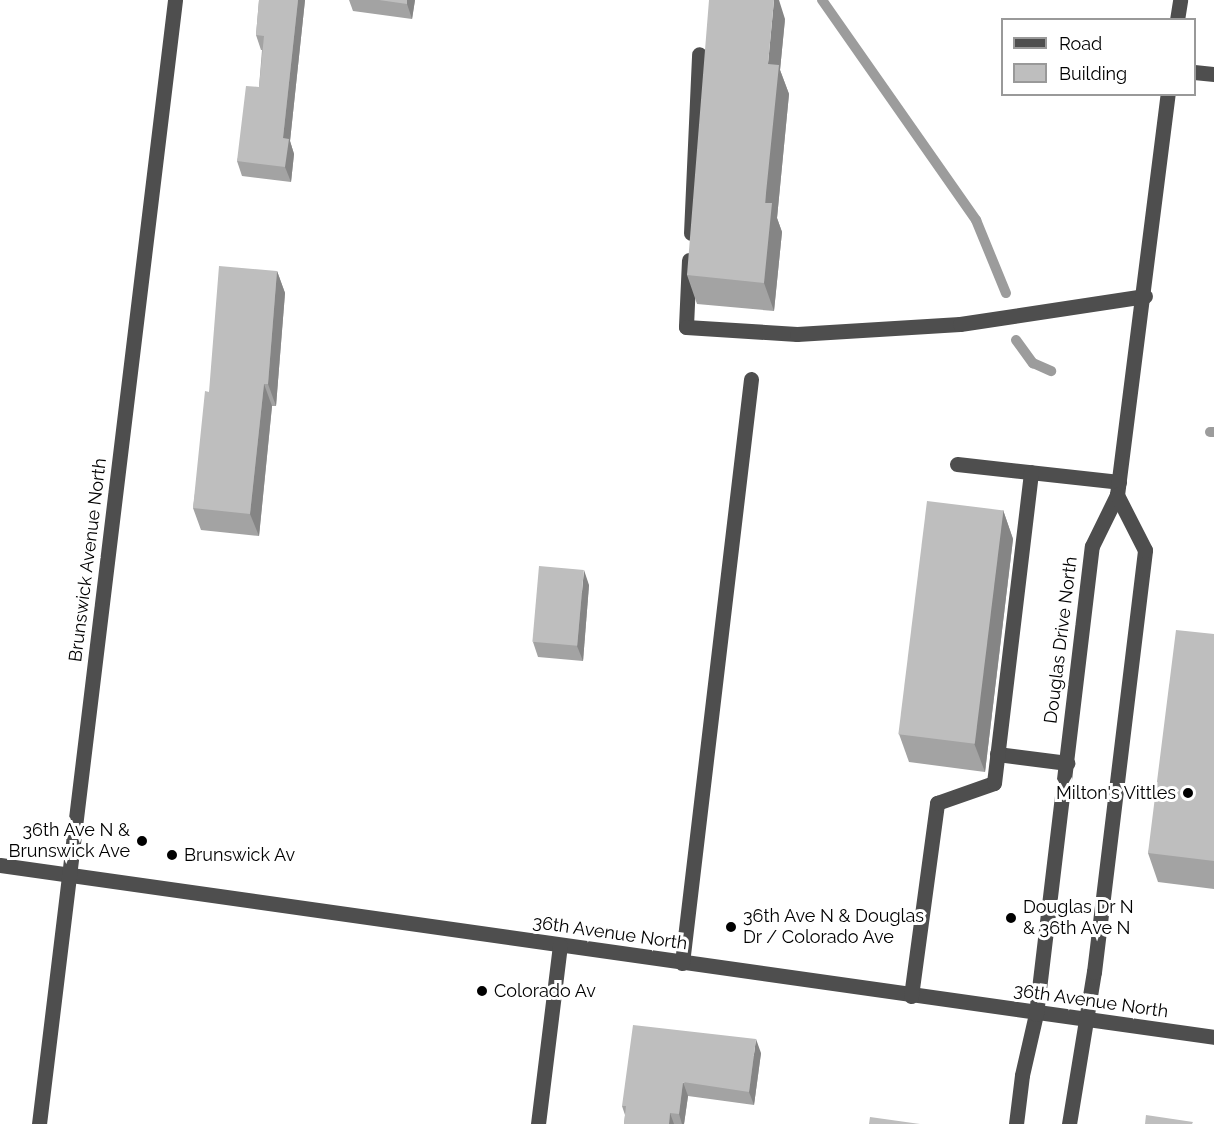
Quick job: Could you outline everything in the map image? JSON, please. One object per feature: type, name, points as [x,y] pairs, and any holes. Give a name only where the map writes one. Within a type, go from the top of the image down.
[{"type":"street","name":"Brunswick Avenue North","points":[[39,1124],[67,874],[76,824],[175,0]]},
{"type":"street","points":[[1177,18],[1180,0]]},
{"type":"street","points":[[699,54],[686,327],[797,334],[960,324],[1144,296]]},
{"type":"street","points":[[1196,72],[1214,74]]},
{"type":"street","name":"Douglas Drive North","points":[[1016,1124],[1022,1075],[1036,1014],[1092,546],[1118,488],[1168,96]]},
{"type":"street","points":[[682,963],[751,379]]},
{"type":"street","points":[[957,464],[1030,472],[1118,488],[1145,550],[1094,972],[1084,1020],[1069,1124]]},
{"type":"street","points":[[911,996],[937,803],[994,783],[1030,472]]},
{"type":"street","points":[[997,754],[1067,763]]},
{"type":"street","name":"36th Avenue North","points":[[0,865],[1036,1014],[1214,1037]]},
{"type":"street","points":[[538,1124],[560,945]]},
{"type":"building","points":[[259,0],[298,0],[283,138],[289,139],[285,167],[237,161],[246,86],[259,87],[264,36],[256,35]]},
{"type":"building","points":[[379,0],[407,0],[407,4]]},
{"type":"building","points":[[709,0],[774,0],[768,64],[779,65],[765,203],[772,203],[764,283],[687,275]]},
{"type":"building","points":[[219,266],[277,271],[268,384],[264,384],[250,514],[193,508],[205,391],[209,392]]},
{"type":"building","points":[[927,501],[1003,510],[975,744],[898,734]]},
{"type":"building","points":[[539,566],[584,570],[577,646],[532,642]]},
{"type":"building","points":[[1176,630],[1214,634],[1214,861],[1148,853]]},
{"type":"building","points":[[633,1025],[756,1039],[749,1092],[683,1082],[679,1114],[670,1113],[669,1124],[624,1124],[626,1106],[622,1106]]},
{"type":"building","points":[[1146,1115],[1193,1122],[1192,1124],[1145,1124]]},
{"type":"building","points":[[870,1117],[920,1124],[869,1124]]},
{"type":"waterway","points":[[822,0],[976,220],[1006,293]]},
{"type":"waterway","points":[[1016,340],[1033,363],[1051,371]]},
{"type":"place","name":"Milton's Vittles","points":[[1188,793]]},
{"type":"place","name":"36th Ave N & Brunswick Ave","points":[[142,841]]},
{"type":"place","name":"Brunswick Av","points":[[172,855]]},
{"type":"place","name":"Douglas Dr N & 36th Ave N","points":[[1011,918]]},
{"type":"place","name":"36th Ave N & Douglas Dr / Colorado Ave","points":[[731,927]]},
{"type":"place","name":"Colorado Av","points":[[482,991]]}]
